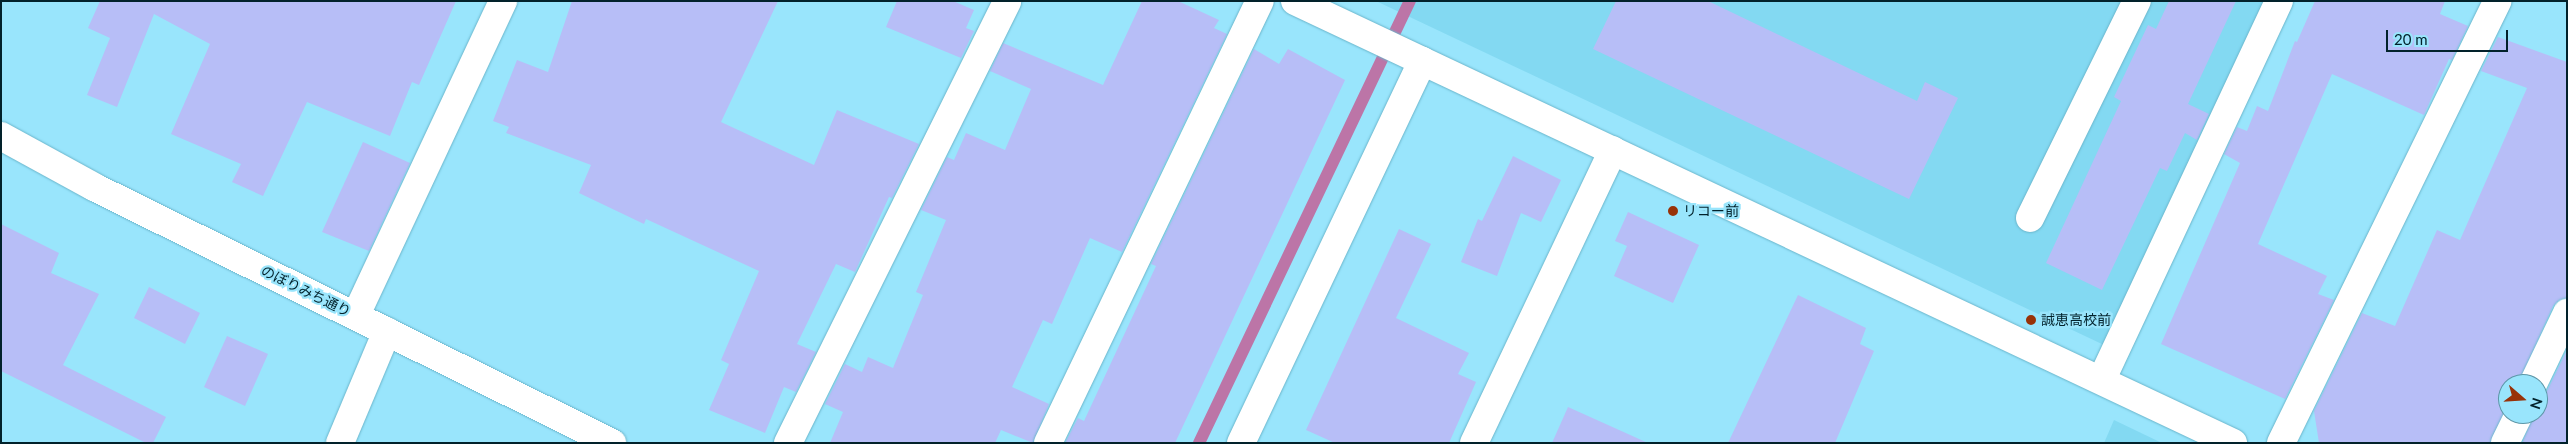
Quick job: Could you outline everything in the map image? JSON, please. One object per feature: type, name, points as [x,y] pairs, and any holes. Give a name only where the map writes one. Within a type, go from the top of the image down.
[{"type":"street","points":[[356,315],[503,1]]},
{"type":"street","points":[[788,443],[1007,1]]},
{"type":"street","points":[[1048,443],[1260,1]]},
{"type":"street","points":[[1295,1],[2102,379],[2233,443]]},
{"type":"street","points":[[2030,218],[2137,1]]},
{"type":"street","points":[[2102,379],[2279,1]]},
{"type":"street","points":[[2281,443],[2498,1]]},
{"type":"street","points":[[1241,443],[1422,61]]},
{"type":"street","name":"のぼりみち通り","points":[[1,136],[94,187],[612,443]]},
{"type":"street","points":[[1474,443],[1613,150]]},
{"type":"street","points":[[2538,374],[2567,313]]},
{"type":"street","points":[[340,443],[387,331]]},
{"type":"street","points":[[2505,443],[2514,424]]},
{"type":"shaded area","points":[[1376,1],[2267,1],[2104,345]]},
{"type":"shaded area","points":[[2114,420],[2162,443],[2104,443]]},
{"type":"building","points":[[100,1],[456,1],[419,85],[412,82],[390,136],[307,102],[263,196],[232,182],[241,164],[171,134],[210,44],[154,14],[117,107],[87,95],[110,38],[88,28]]},
{"type":"building","points":[[572,1],[778,1],[721,122],[814,165],[837,110],[919,144],[892,198],[889,197],[855,272],[836,264],[797,344],[816,352],[796,392],[784,387],[765,433],[709,410],[729,364],[721,360],[759,271],[646,219],[644,224],[579,193],[591,165],[506,133],[509,127],[493,121],[517,60],[548,72]]},
{"type":"building","points":[[897,1],[953,1],[974,10],[966,28],[974,31],[961,58],[886,27]]},
{"type":"building","points":[[1142,1],[1178,1],[1219,20],[1214,28],[1227,34],[1122,252],[1090,238],[1052,324],[1043,320],[1012,387],[1049,404],[1033,443],[1001,430],[995,443],[830,443],[843,412],[825,404],[845,364],[862,372],[868,357],[893,368],[923,295],[916,292],[946,220],[921,210],[947,157],[954,160],[966,133],[1005,150],[1031,89],[990,71],[1003,43],[1103,85]]},
{"type":"building","points":[[1616,1],[1708,1],[1917,101],[1925,82],[1958,98],[1909,199],[1593,49]]},
{"type":"building","points":[[2169,1],[2236,1],[2188,104],[2209,114],[2197,140],[2185,133],[2167,171],[2160,168],[2102,290],[2046,263],[2121,101],[2114,97],[2148,25],[2156,29]]},
{"type":"building","points":[[2315,1],[2445,1],[2440,14],[2468,26],[2452,60],[2449,59],[2424,115],[2332,74],[2258,244],[2327,276],[2318,294],[2334,300],[2285,399],[2161,344],[2240,163],[2224,154],[2237,127],[2247,131],[2257,106],[2268,111],[2295,41],[2297,42]]},
{"type":"building","points":[[2498,37],[2567,62],[2567,298],[2559,300],[2553,306],[2522,374],[2498,374],[2499,424],[2490,443],[2319,443],[2314,411],[2362,313],[2395,326],[2437,230],[2460,240],[2527,88],[2481,71]]},
{"type":"building","points":[[1254,49],[1279,64],[1288,49],[1345,80],[1175,443],[1065,443],[1078,418],[1084,421],[1156,266],[1151,264]]},
{"type":"building","points":[[363,142],[410,163],[369,251],[322,232]]},
{"type":"building","points":[[1513,156],[1561,180],[1541,222],[1521,213],[1497,276],[1461,262],[1478,219],[1482,221]]},
{"type":"building","points":[[1628,212],[1699,245],[1673,303],[1614,276],[1627,246],[1615,241]]},
{"type":"building","points":[[1,224],[59,253],[51,273],[99,294],[63,365],[166,417],[153,443],[146,443],[1,371]]},
{"type":"building","points":[[1399,229],[1431,244],[1396,318],[1469,353],[1458,374],[1476,382],[1449,443],[1335,443],[1306,430]]},
{"type":"building","points":[[149,287],[200,313],[185,344],[134,318]]},
{"type":"building","points":[[1798,295],[1866,328],[1860,344],[1874,351],[1835,443],[1728,443]]},
{"type":"building","points":[[227,336],[268,354],[245,406],[204,387]]},
{"type":"building","points":[[2567,350],[2567,443],[2522,443],[2530,424],[2548,424],[2548,389]]},
{"type":"building","points":[[1568,407],[1648,443],[1552,443]]},
{"type":"waterway","points":[[1199,443],[1410,1]]},
{"type":"place","name":"リコー前","points":[[1673,211]]},
{"type":"place","name":"誠恵高校前","points":[[2031,320]]}]
